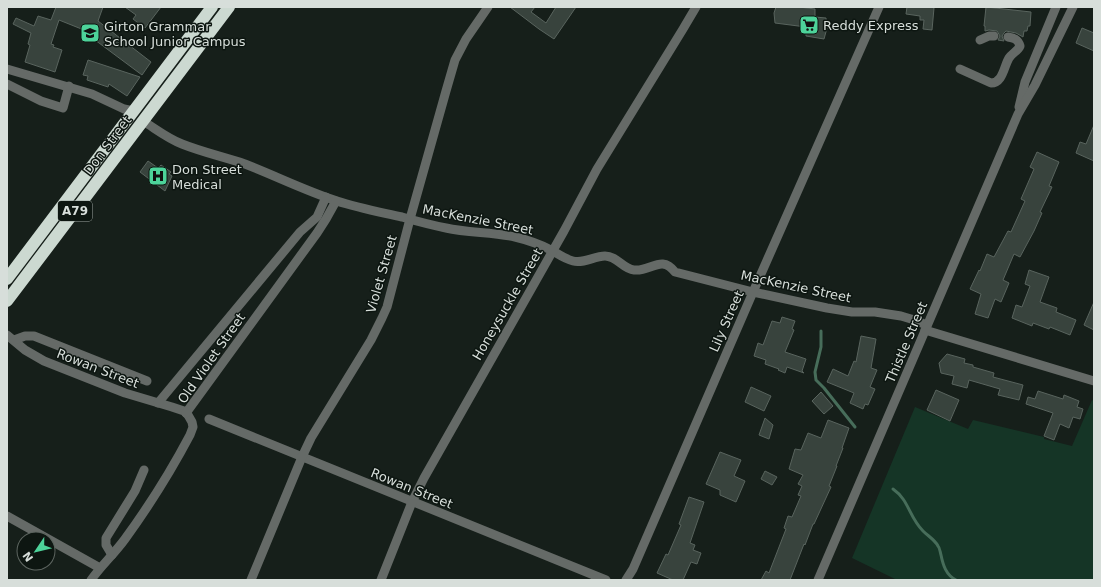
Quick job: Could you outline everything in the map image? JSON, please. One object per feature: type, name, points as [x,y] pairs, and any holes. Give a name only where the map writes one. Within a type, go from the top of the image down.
[{"type":"highway","name":"Don Street","points":[[7,279],[212,7]]},
{"type":"highway","name":"Don Street","points":[[7,301],[229,7]]},
{"type":"highway","points":[[154,85],[164,93]]},
{"type":"highway","points":[[132,114],[143,121]]},
{"type":"street","name":"Violet Street","points":[[251,580],[311,438],[367,347],[382,318],[391,295],[410,219],[456,60],[466,39],[488,7]]},
{"type":"street","name":"Honeysuckle Street","points":[[381,580],[412,502],[424,478],[597,169],[684,29],[696,7]]},
{"type":"street","name":"Lily Street","points":[[626,580],[633,569],[879,7]]},
{"type":"street","name":"Thistle Street","points":[[1018,114],[1022,90],[1056,7]]},
{"type":"street","name":"Thistle Street","points":[[818,580],[1018,114],[1035,85],[1073,7]]},
{"type":"street","points":[[980,40],[989,36],[994,36]]},
{"type":"street","points":[[960,69],[991,83],[996,83],[1010,58],[1020,46],[1019,42],[1008,37]]},
{"type":"street","points":[[7,69],[92,94],[132,114]]},
{"type":"street","points":[[7,84],[39,100],[63,108],[69,86]]},
{"type":"street","name":"MacKenzie Street","points":[[143,121],[181,144],[245,164],[336,201],[456,230],[514,236],[532,241],[568,260],[575,262],[608,256],[633,270],[642,270],[664,264],[671,267],[675,272],[753,292],[841,310],[896,315],[911,319],[926,328],[953,339],[1094,381]]},
{"type":"street","name":"Old Violet Street","points":[[158,403],[300,232],[317,217],[326,197]]},
{"type":"street","name":"Old Violet Street","points":[[91,580],[138,520],[190,435],[192,430],[192,422],[186,413],[317,233],[336,201]]},
{"type":"street","points":[[11,340],[25,336],[34,336],[147,381]]},
{"type":"street","name":"Rowan Street","points":[[11,340],[44,361],[121,391],[186,413]]},
{"type":"street","name":"Rowan Street","points":[[209,419],[606,580]]},
{"type":"street","points":[[112,555],[106,545],[106,538],[135,491],[144,470]]},
{"type":"street","points":[[7,516],[100,568]]},
{"type":"green space","points":[[1092,400],[1094,401],[1094,580],[895,580],[852,558],[915,407],[968,429],[973,420],[1044,437],[1044,439],[1072,446]]},
{"type":"building","points":[[56,7],[103,7],[98,21],[151,62],[142,75],[84,30],[59,20],[51,44],[54,45],[53,47],[62,50],[55,72],[25,62],[30,45],[28,44],[31,33],[13,24],[16,18],[34,26],[38,16],[51,20]]},
{"type":"building","points":[[125,7],[161,7],[145,28],[133,19],[136,15]]},
{"type":"building","points":[[510,7],[535,7],[531,12],[546,23],[556,7],[576,7],[554,39]]},
{"type":"building","name":"Reddy Express","points":[[776,7],[815,9],[815,17],[826,18],[827,28],[824,39],[806,36],[806,27],[775,23],[774,13]]},
{"type":"building","points":[[907,7],[934,8],[932,30],[923,29],[924,20],[920,20],[920,16],[906,14]]},
{"type":"building","points":[[986,7],[1031,12],[1030,26],[1028,26],[1027,31],[1024,31],[1023,37],[1016,33],[1006,31],[1002,36],[1004,41],[998,40],[1000,36],[997,31],[985,31],[984,26]]},
{"type":"building","points":[[1082,28],[1094,33],[1094,51],[1076,43]]},
{"type":"building","points":[[88,60],[140,77],[127,96],[109,84],[108,87],[87,80],[88,76],[83,75]]},
{"type":"building","points":[[1094,125],[1094,161],[1076,153],[1080,142],[1086,144]]},
{"type":"building","points":[[1037,152],[1059,162],[1049,186],[1052,187],[1040,212],[1042,213],[1034,231],[1020,257],[1014,254],[1003,280],[1009,283],[1001,302],[995,299],[988,318],[975,314],[981,294],[970,289],[987,254],[994,257],[1008,231],[1011,232],[1025,201],[1021,199],[1034,169],[1030,167]]},
{"type":"building","name":"Don Street Medical","points":[[148,161],[158,168],[161,165],[171,172],[169,174],[172,176],[165,191],[140,172]]},
{"type":"building","points":[[1029,270],[1049,277],[1040,302],[1057,308],[1056,312],[1076,320],[1070,335],[1050,327],[1049,329],[1033,323],[1032,326],[1012,318],[1016,305],[1022,307],[1030,286],[1025,284]]},
{"type":"building","points":[[1094,302],[1094,330],[1084,325]]},
{"type":"building","points":[[782,317],[795,321],[792,329],[794,330],[785,352],[806,359],[802,371],[804,373],[787,367],[785,373],[765,364],[766,360],[754,356],[758,343],[763,345],[772,321],[780,323]]},
{"type":"building","points":[[861,336],[876,339],[871,368],[877,370],[870,387],[875,389],[868,405],[865,404],[863,409],[850,403],[854,393],[827,382],[833,369],[848,376],[854,361],[856,362]]},
{"type":"building","points":[[947,354],[965,359],[964,363],[973,365],[973,367],[994,373],[993,377],[1023,385],[1019,400],[998,395],[1000,389],[969,380],[967,388],[952,384],[954,376],[941,373],[939,363]]},
{"type":"building","points":[[751,387],[771,396],[764,411],[745,402]]},
{"type":"building","points":[[936,390],[959,400],[950,421],[927,410]]},
{"type":"building","points":[[1038,391],[1063,399],[1064,395],[1079,401],[1077,407],[1083,409],[1080,419],[1073,417],[1069,428],[1060,424],[1054,440],[1044,436],[1053,413],[1026,404],[1028,397],[1035,399]]},
{"type":"building","points":[[821,392],[833,406],[824,414],[812,401]]},
{"type":"building","points":[[765,418],[773,425],[769,439],[759,435]]},
{"type":"building","points":[[828,420],[849,428],[829,486],[831,487],[813,524],[805,545],[804,544],[790,580],[761,580],[766,571],[769,573],[786,529],[784,528],[788,516],[792,517],[801,496],[798,495],[802,486],[798,484],[803,475],[789,469],[795,449],[801,450],[808,433],[821,438]]},
{"type":"building","points":[[720,452],[741,460],[734,476],[745,481],[736,502],[720,495],[720,490],[706,484]]},
{"type":"building","points":[[765,471],[777,477],[772,485],[761,479]]},
{"type":"building","points":[[689,497],[704,502],[690,543],[695,545],[693,550],[701,553],[697,564],[691,562],[683,580],[673,580],[657,573],[666,554],[668,555],[681,525],[679,524]]},
{"type":"waterway","points":[[821,331],[821,347],[815,372],[816,380],[855,427]]},
{"type":"waterway","points":[[893,489],[906,503],[918,526],[937,544],[946,569],[956,580]]},
{"type":"place","name":"Reddy Express","points":[[809,25]]},
{"type":"place","name":"Girton Grammar School Junior Campus","points":[[90,33]]},
{"type":"place","name":"Don Street Medical","points":[[158,176]]}]
